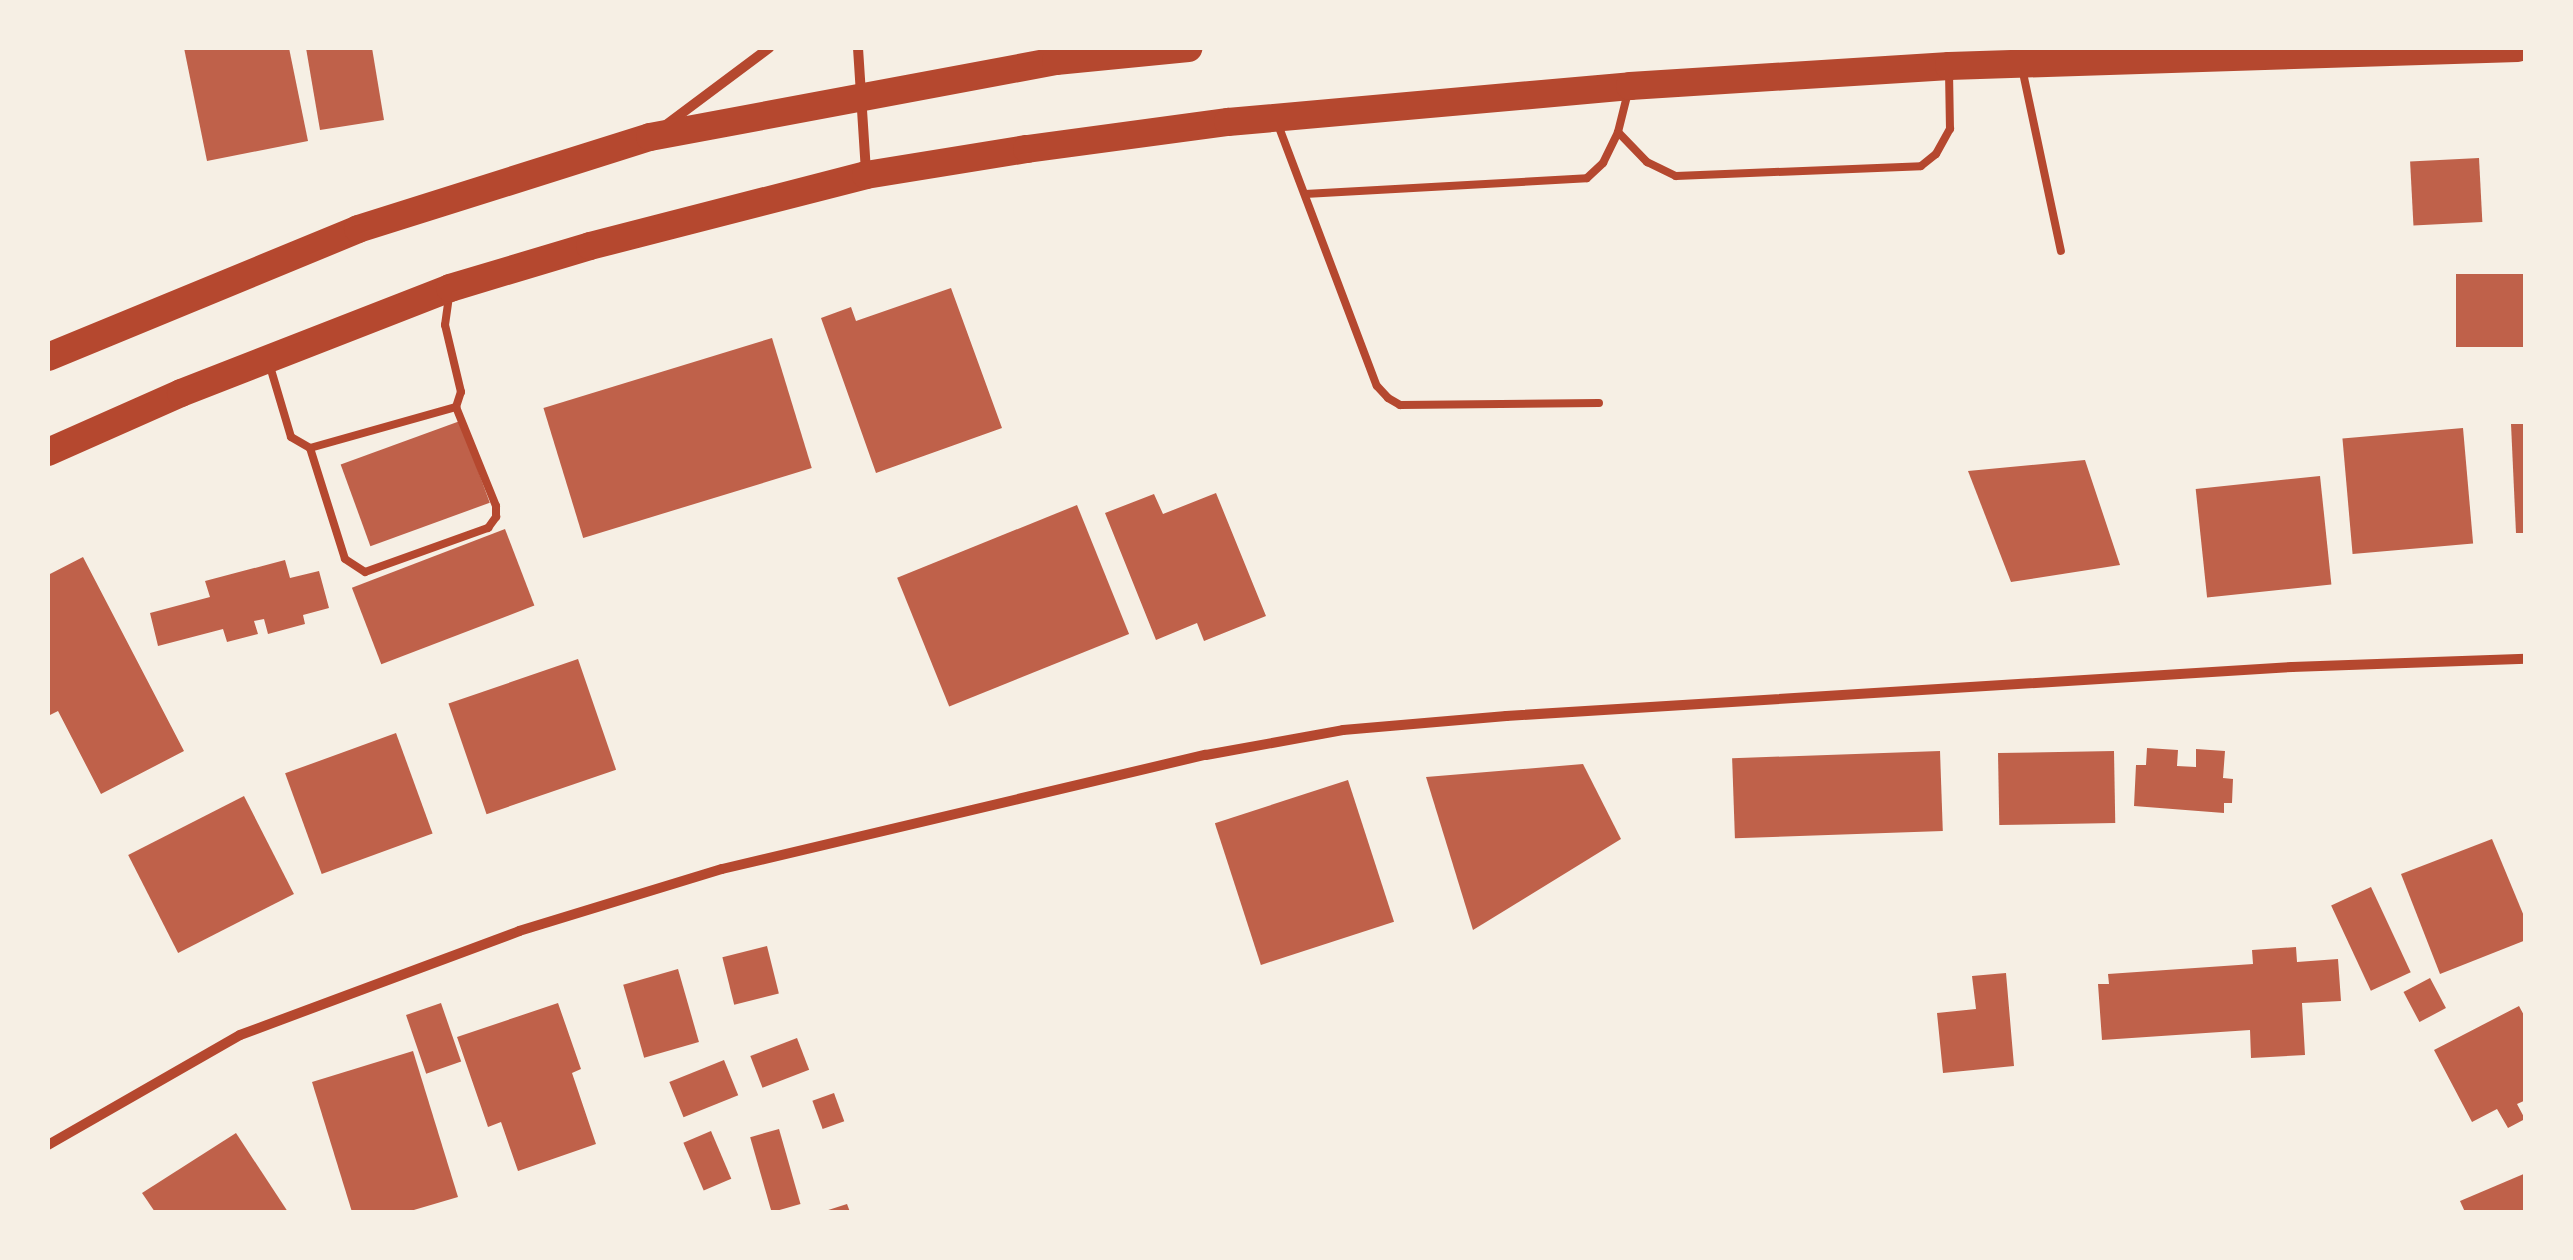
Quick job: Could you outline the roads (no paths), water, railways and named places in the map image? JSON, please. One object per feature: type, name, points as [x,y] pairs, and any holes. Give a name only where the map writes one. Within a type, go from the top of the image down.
[{"type":"highway","points":[[1028,48],[1056,61]]},
{"type":"highway","points":[[48,357],[358,229],[650,137],[1056,61],[1188,48]]},
{"type":"highway","points":[[48,452],[268,358],[450,288],[590,246],[866,175],[1027,148],[1276,118],[1630,86],[1949,66],[2518,48]]},
{"type":"street","points":[[650,137],[769,48]]},
{"type":"street","points":[[858,48],[866,175]]},
{"type":"street","points":[[48,1145],[240,1035],[519,931],[722,870],[1206,755],[1343,730],[1506,716],[2292,666],[2526,658]]},
{"type":"lane","points":[[2020,64],[2061,250]]},
{"type":"lane","points":[[1618,132],[1647,162],[1676,176],[1921,166],[1936,154],[1950,129],[1949,66]]},
{"type":"lane","points":[[1305,194],[1587,178],[1603,164],[1618,132],[1630,86]]},
{"type":"lane","points":[[1276,118],[1377,386],[1388,398],[1400,404],[1599,403]]},
{"type":"lane","points":[[268,358],[292,436],[310,448],[345,560],[365,572],[488,528],[496,517],[496,506],[456,407],[461,392],[445,325],[450,288]]},
{"type":"lane","points":[[310,448],[456,407]]}]
